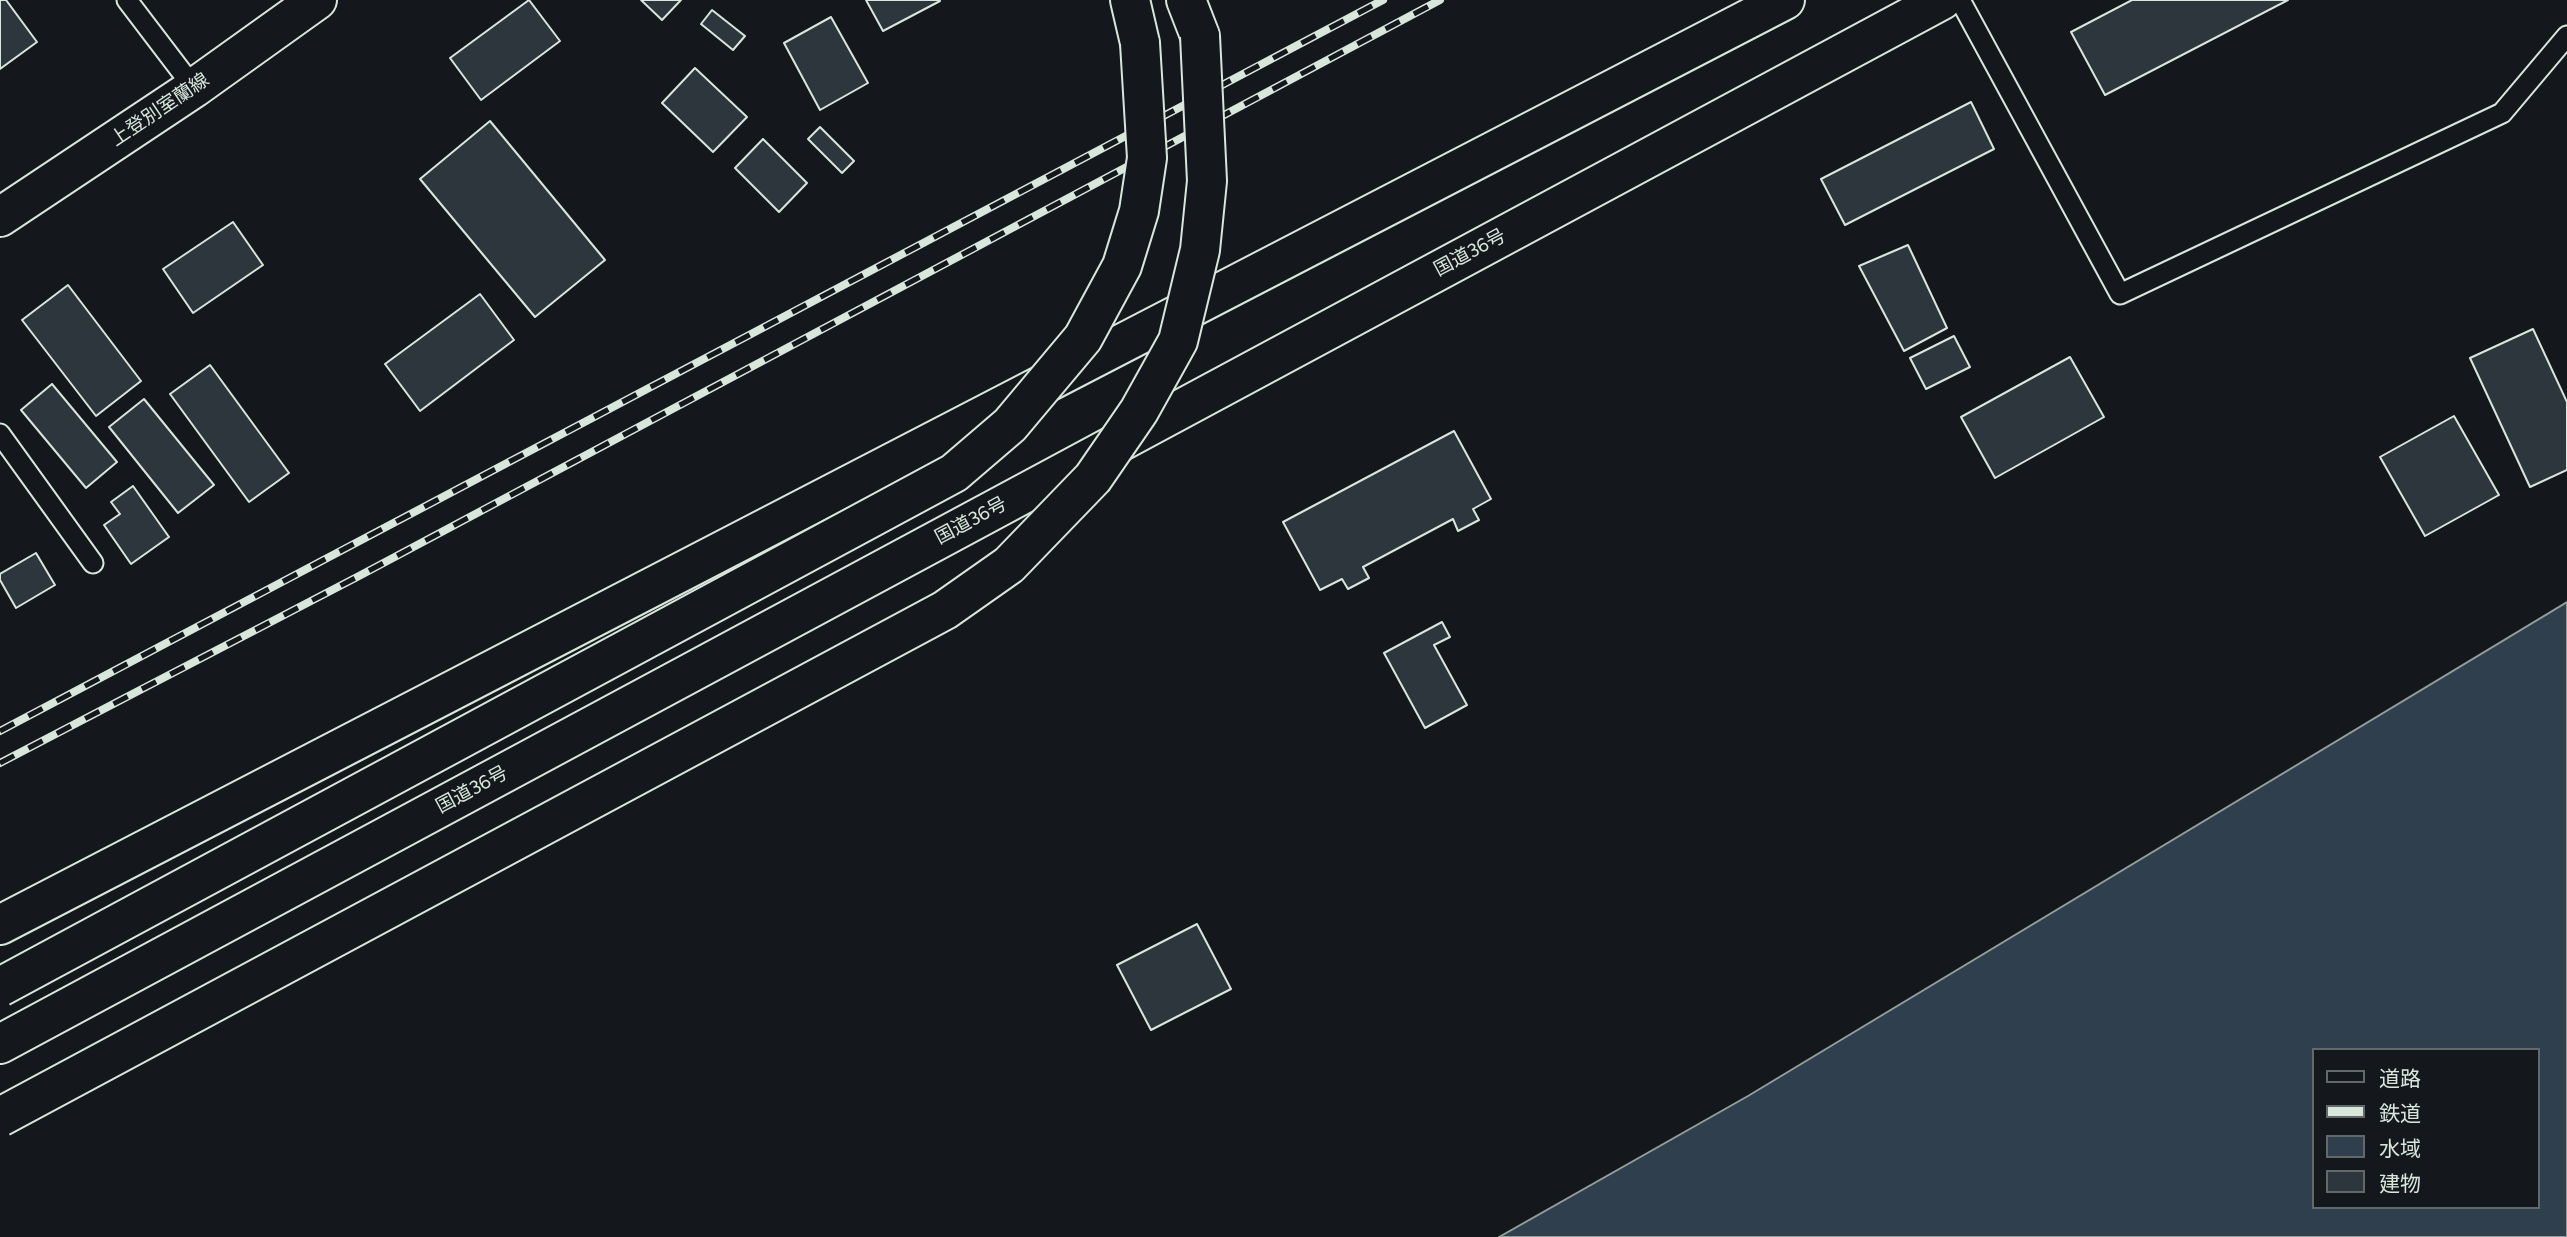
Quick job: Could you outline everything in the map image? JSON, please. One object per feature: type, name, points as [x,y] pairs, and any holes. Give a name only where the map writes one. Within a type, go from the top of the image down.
[{"type":"main road","name":"上登別室蘭線","points":[[0,217],[194,88],[317,0]]},
{"type":"main road","points":[[0,987],[954,473],[1010,425],[1083,338],[1122,266],[1139,211],[1147,158],[1140,43],[1130,0]]},
{"type":"main road","points":[[0,1117],[945,610],[1009,565],[1093,478],[1139,411],[1178,341],[1200,250],[1207,181],[1200,36],[1186,0]]},
{"type":"main road","points":[[0,925],[1785,0]]},
{"type":"main road","name":"国道36号","points":[[0,1044],[1942,0]]},
{"type":"lane","points":[[127,0],[194,88]]},
{"type":"lane","points":[[1960,0],[2120,294],[2502,113],[2567,36]]},
{"type":"lane","points":[[0,434],[93,563]]},
{"type":"water","points":[[2567,602],[2567,1237],[1499,1237],[1748,1096]]},
{"type":"building","points":[[0,0],[6,0],[37,42],[0,69]]},
{"type":"building","points":[[529,0],[560,41],[481,100],[450,58]]},
{"type":"building","points":[[641,0],[681,0],[662,20]]},
{"type":"building","points":[[866,0],[939,0],[940,1],[883,31]]},
{"type":"building","points":[[2132,0],[2288,0],[2105,95],[2071,32]]},
{"type":"building","points":[[712,10],[745,36],[733,50],[701,24]]},
{"type":"building","points":[[831,17],[868,83],[820,110],[784,43]]},
{"type":"building","points":[[695,68],[747,117],[713,152],[662,103]]},
{"type":"building","points":[[1971,102],[1994,149],[1845,225],[1821,179]]},
{"type":"building","points":[[490,121],[605,260],[535,317],[420,179]]},
{"type":"building","points":[[820,127],[854,161],[842,173],[808,139]]},
{"type":"building","points":[[763,139],[807,183],[779,212],[735,168]]},
{"type":"building","points":[[233,222],[263,265],[193,313],[163,269]]},
{"type":"building","points":[[1908,245],[1947,328],[1904,351],[1859,266]]},
{"type":"building","points":[[68,285],[141,381],[96,416],[22,320]]},
{"type":"building","points":[[480,294],[514,340],[420,411],[385,364]]},
{"type":"building","points":[[2533,329],[2567,402],[2567,470],[2530,487],[2470,358]]},
{"type":"building","points":[[1954,336],[1970,367],[1926,389],[1910,358]]},
{"type":"building","points":[[2070,357],[2104,417],[1995,478],[1961,417]]},
{"type":"building","points":[[210,365],[289,473],[249,502],[170,394]]},
{"type":"building","points":[[52,384],[117,462],[86,488],[21,410]]},
{"type":"building","points":[[144,399],[214,485],[178,513],[109,427]]},
{"type":"building","points":[[2454,416],[2499,495],[2425,536],[2380,457]]},
{"type":"building","points":[[1454,431],[1491,499],[1473,509],[1479,520],[1458,531],[1453,519],[1363,567],[1369,578],[1348,589],[1342,579],[1320,590],[1283,522]]},
{"type":"building","points":[[133,486],[169,537],[131,564],[104,525],[120,514],[111,502]]},
{"type":"building","points":[[36,553],[55,585],[16,608],[0,580],[0,574]]},
{"type":"building","points":[[1442,622],[1450,637],[1434,645],[1467,705],[1425,728],[1384,653]]},
{"type":"building","points":[[1197,924],[1231,989],[1151,1030],[1117,965]]},
{"type":"railway","points":[[0,731],[1383,0]]},
{"type":"railway","points":[[0,763],[359,576],[1440,0]]}]
